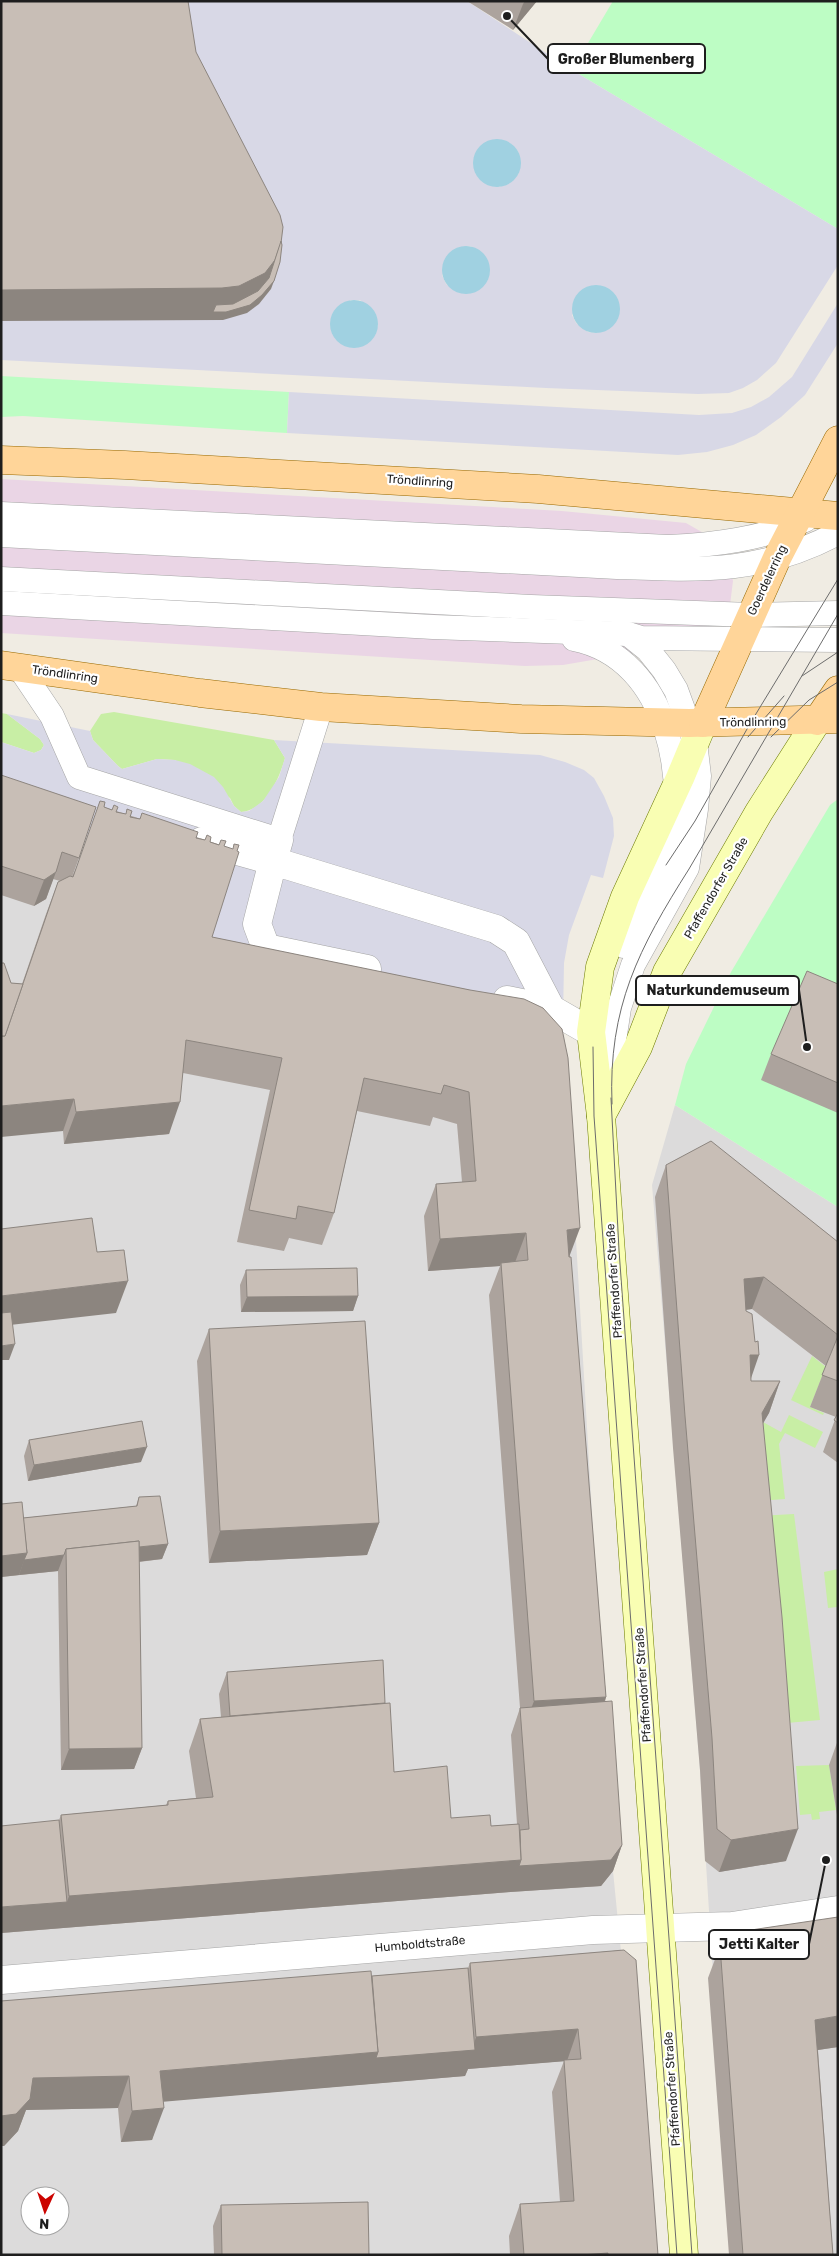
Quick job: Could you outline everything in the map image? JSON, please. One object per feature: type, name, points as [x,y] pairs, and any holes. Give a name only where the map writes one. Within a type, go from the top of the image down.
[{"type":"main road","name":"Goerdelerring","points":[[688,727],[739,640],[777,558],[817,514],[838,440]]},
{"type":"main road","name":"Tröndlinring","points":[[1,460],[134,465],[538,489],[817,514]]},
{"type":"main road","name":"Tröndlinring","points":[[10,666],[200,693],[321,707],[688,727],[827,720]]},
{"type":"main road","points":[[827,720],[838,690]]},
{"type":"main road","name":"Pfaffendorfer Straße","points":[[606,1107],[638,1046],[667,972],[759,812],[827,720]]},
{"type":"main road","name":"Pfaffendorfer Straße","points":[[684,2255],[660,1927],[606,1107],[592,1040],[600,967],[625,897],[676,787],[688,727]]},
{"type":"street","points":[[180,835],[276,851],[496,929],[516,942],[551,1009]]},
{"type":"street","points":[[276,851],[256,924],[266,948],[390,974]]},
{"type":"street","points":[[484,995],[551,1009],[592,1040]]},
{"type":"street","name":"Humboldtstraße","points":[[1,1980],[593,1930],[732,1926],[838,1910]]},
{"type":"lane","points":[[1,514],[668,547],[703,546],[744,540],[817,514]]},
{"type":"lane","points":[[1,535],[684,570],[740,566],[777,558],[792,554],[838,533]]},
{"type":"lane","points":[[1,580],[531,607],[751,615],[838,613]]},
{"type":"lane","points":[[1,603],[487,629],[628,634],[648,650],[664,670],[676,690],[688,727],[699,776],[698,794],[687,868],[662,908],[633,966],[620,1008],[613,1042],[606,1107]]},
{"type":"lane","points":[[531,607],[591,618],[641,638],[838,640]]},
{"type":"lane","points":[[487,629],[556,635],[583,640],[597,646],[621,660],[637,675],[651,693],[688,727]]},
{"type":"lane","points":[[10,666],[52,716],[79,778],[276,851],[308,742],[321,707]]},
{"type":"lane","points":[[676,787],[672,753],[688,727]]},
{"type":"shaded area","points":[[175,1],[467,1],[572,70],[838,229],[838,265],[776,363],[757,380],[729,393],[698,394],[546,388],[1,360],[1,317]],"holes":[[[493,140],[502,140],[511,144],[518,151],[520,165],[518,174],[508,184],[499,187]],[[471,246],[488,276],[484,284],[467,293],[458,292],[446,284],[442,275],[457,248]],[[596,286],[619,311],[617,320],[597,333],[588,332],[576,323],[572,315],[587,287]],[[350,300],[360,300],[376,316],[378,326],[356,347],[346,346],[335,338]]]},
{"type":"shaded area","points":[[838,303],[838,343],[805,395],[781,417],[756,435],[733,445],[707,452],[678,455],[287,433],[289,392],[699,415],[732,413],[751,407],[769,397],[792,377]]},
{"type":"shaded area","points":[[1,479],[562,511],[686,523],[707,535],[727,559],[733,581],[730,605],[711,627],[627,654],[563,665],[525,666],[1,633]]},
{"type":"shaded area","points":[[7,714],[90,731],[93,740],[122,769],[157,759],[175,760],[190,764],[214,777],[223,787],[234,806],[241,812],[249,811],[263,801],[279,777],[285,758],[274,740],[540,755],[584,770],[594,778],[604,796],[613,818],[614,836],[603,878],[591,875],[569,935],[564,963],[563,1018],[200,969],[89,833],[85,838],[1,805],[1,742],[34,753],[41,750],[44,745],[40,739]]},
{"type":"shaded area","points":[[1,791],[536,1021],[564,1035],[613,1871],[625,1992],[644,2255],[1,2255]]},
{"type":"shaded area","points":[[675,1105],[838,1207],[838,2255],[731,2255],[700,1770],[652,1185]]},
{"type":"green space","points":[[613,1],[838,1],[838,229],[572,70]]},
{"type":"green space","points":[[1,376],[289,392],[287,433],[23,416],[1,417]]},
{"type":"green space","points":[[114,712],[274,740],[285,758],[275,784],[264,800],[258,806],[241,812],[234,806],[230,798],[175,760],[157,759],[122,769],[118,766],[93,740],[90,731],[101,714]]},
{"type":"green space","points":[[1,713],[7,714],[40,739],[44,745],[41,750],[34,753],[1,742]]},
{"type":"green space","points":[[838,799],[838,1207],[675,1105],[686,1064],[731,972],[830,805]]},
{"type":"green space","points":[[812,1356],[826,1367],[810,1407],[824,1413],[823,1415],[791,1400]]},
{"type":"green space","points":[[789,1415],[823,1432],[815,1448],[785,1433],[779,1444],[785,1499],[757,1501],[763,1422],[781,1432]]},
{"type":"green space","points":[[794,1514],[820,1720],[776,1724],[759,1516]]},
{"type":"green space","points":[[838,1569],[838,1610],[837,1607],[828,1608],[824,1572]]},
{"type":"green space","points":[[829,1765],[836,1810],[819,1812],[820,1819],[812,1820],[811,1814],[800,1815],[796,1766]]},
{"type":"water","points":[[497,139],[506,141],[514,146],[519,154],[521,163],[519,172],[514,180],[506,185],[497,187],[488,185],[480,180],[475,172],[473,163],[475,154],[480,146],[488,141]]},
{"type":"water","points":[[466,246],[475,248],[483,253],[488,261],[490,270],[488,279],[483,287],[475,292],[466,294],[457,292],[449,287],[444,279],[442,270],[444,261],[449,253],[457,248]]},
{"type":"water","points":[[596,285],[605,287],[613,292],[618,300],[620,309],[618,318],[613,326],[605,331],[596,333],[587,331],[579,326],[574,318],[572,309],[574,300],[579,292],[587,287]]},
{"type":"water","points":[[354,300],[363,302],[371,307],[376,315],[378,324],[376,333],[371,341],[363,346],[354,348],[345,346],[337,341],[332,333],[330,324],[332,315],[337,307],[345,302]]},
{"type":"building","points":[[1,1],[188,1],[196,52],[280,215],[283,227],[281,243],[275,260],[265,273],[239,286],[222,288],[1,290]]},
{"type":"building","points":[[281,241],[280,262],[274,281],[262,295],[250,305],[226,312],[213,312],[216,305],[233,304],[258,291],[269,278]]},
{"type":"building","points":[[1,775],[96,807],[79,858],[62,852],[56,872],[44,880],[1,866]]},
{"type":"building","points":[[100,801],[105,802],[104,807],[112,810],[114,805],[118,807],[116,812],[126,814],[127,809],[132,811],[130,817],[140,819],[142,813],[198,832],[196,838],[205,840],[207,835],[211,837],[210,842],[219,845],[221,840],[226,841],[224,846],[233,849],[234,844],[239,845],[237,851],[239,852],[212,937],[470,990],[524,999],[543,1008],[562,1029],[568,1058],[580,1228],[567,1230],[569,1257],[571,1257],[606,1697],[534,1701],[501,1263],[528,1260],[526,1233],[440,1239],[436,1184],[476,1181],[469,1092],[444,1085],[441,1094],[364,1078],[334,1213],[298,1206],[296,1219],[249,1210],[282,1058],[186,1040],[180,1102],[76,1112],[74,1099],[1,1106],[1,1036],[5,1036],[58,882],[70,876],[73,877]]},
{"type":"building","points":[[1,963],[4,963],[11,983],[23,984],[5,1036],[1,1036]]},
{"type":"building","points":[[807,971],[838,984],[838,1083],[771,1054]]},
{"type":"building","points":[[711,1141],[838,1242],[838,1335],[764,1277],[744,1279],[746,1311],[752,1314],[755,1342],[758,1341],[759,1355],[750,1355],[751,1381],[780,1381],[762,1413],[782,1617],[798,1829],[731,1840],[717,1829],[712,1738],[666,1165]]},
{"type":"building","points":[[92,1218],[97,1252],[124,1250],[128,1281],[1,1296],[1,1229]]},
{"type":"building","points":[[357,1268],[358,1296],[247,1297],[246,1270]]},
{"type":"building","points":[[11,1312],[15,1344],[1,1346],[1,1313]]},
{"type":"building","points":[[365,1321],[379,1523],[220,1531],[209,1329]]},
{"type":"building","points":[[838,1336],[838,1381],[822,1375]]},
{"type":"building","points":[[838,1413],[838,1423],[834,1420]]},
{"type":"building","points":[[142,1421],[147,1447],[34,1465],[29,1440]]},
{"type":"building","points":[[160,1496],[168,1544],[139,1547],[139,1541],[66,1549],[64,1555],[24,1560],[27,1553],[23,1518],[137,1506],[139,1497]]},
{"type":"building","points":[[22,1502],[27,1553],[1,1556],[1,1504]]},
{"type":"building","points":[[139,1541],[142,1748],[69,1749],[66,1549]]},
{"type":"building","points":[[383,1660],[385,1703],[230,1716],[227,1672]]},
{"type":"building","points":[[612,1701],[622,1845],[611,1860],[519,1866],[521,1860],[520,1830],[529,1829],[520,1708]]},
{"type":"building","points":[[390,1703],[394,1772],[447,1766],[451,1818],[490,1815],[491,1826],[519,1824],[521,1860],[69,1896],[61,1815],[168,1805],[168,1801],[213,1797],[200,1719]]},
{"type":"building","points":[[59,1820],[67,1902],[1,1907],[1,1826]]},
{"type":"building","points":[[838,1917],[838,2016],[815,2020],[833,2255],[743,2255],[720,1946],[731,1933]]},
{"type":"building","points":[[624,1950],[636,1960],[658,2255],[608,2255],[608,2253],[524,2255],[520,2204],[574,2201],[564,2060],[581,2059],[578,2029],[476,2037],[470,1963]]},
{"type":"building","points":[[468,1968],[475,2050],[376,2058],[378,2052],[372,1976]]},
{"type":"building","points":[[371,1971],[378,2052],[160,2071],[164,2108],[132,2111],[129,2076],[33,2078],[30,2099],[16,2114],[1,2116],[1,2001]]},
{"type":"building","points":[[368,2202],[369,2255],[222,2255],[221,2205]]},
{"type":"building","points":[[460,2254],[460,2255],[394,2255]]},
{"type":"tram line","points":[[666,865],[695,821],[751,722],[838,579]]},
{"type":"tram line","points":[[612,1104],[612,1069],[615,1037],[621,1008],[642,952],[655,925],[838,614]]},
{"type":"tram line","points":[[802,676],[838,652]]},
{"type":"tram line","points":[[771,737],[809,700],[838,682]]},
{"type":"tram line","points":[[748,737],[784,696]]},
{"type":"tram line","points":[[593,1047],[594,1116],[677,2255]]},
{"type":"tram line","points":[[611,1098],[619,1250],[692,2255]]},
{"type":"place","name":"Großer Blumenberg","points":[[507,16]]},
{"type":"place","name":"Naturkundemuseum","points":[[807,1047]]},
{"type":"place","name":"Jetti Kalter","points":[[826,1860]]}]
